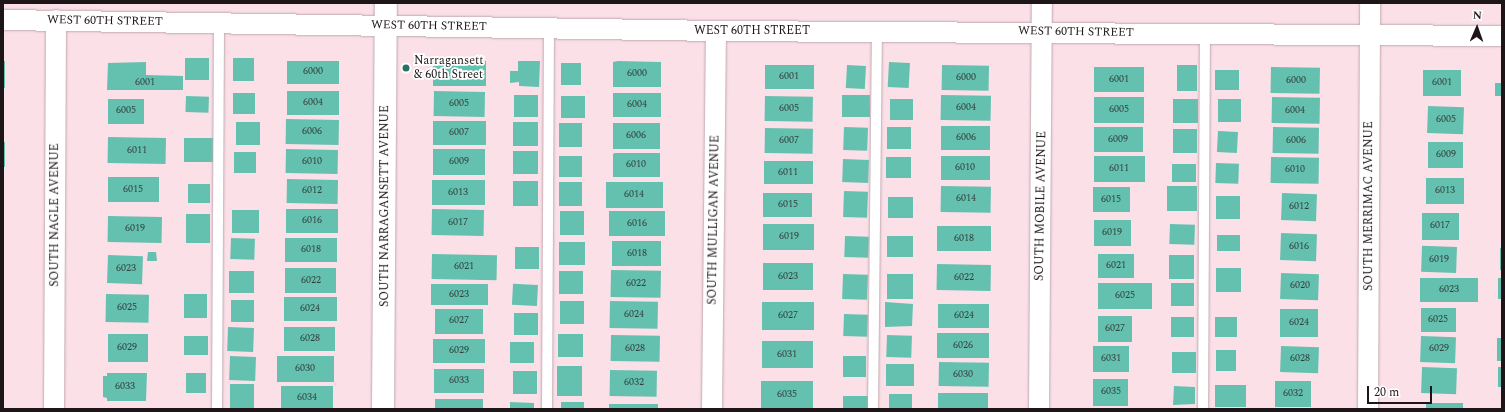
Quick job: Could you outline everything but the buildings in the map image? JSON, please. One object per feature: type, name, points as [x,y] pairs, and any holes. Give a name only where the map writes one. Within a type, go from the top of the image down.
[{"type":"street","name":"SOUTH NARRAGANSETT AVENUE","points":[[383,409],[386,3]]},
{"type":"street","name":"SOUTH MOBILE AVENUE","points":[[1039,409],[1042,3]]},
{"type":"street","name":"SOUTH MERRIMAC AVENUE","points":[[1368,409],[1370,3]]},
{"type":"street","name":"WEST 60TH STREET","points":[[3,20],[716,31],[1502,36]]},
{"type":"street","name":"SOUTH NAGLE AVENUE","points":[[54,409],[56,20]]},
{"type":"street","name":"SOUTH MULLIGAN AVENUE","points":[[712,409],[716,31]]},
{"type":"lane","points":[[217,409],[219,23]]},
{"type":"lane","points":[[546,409],[549,28]]},
{"type":"lane","points":[[873,409],[877,31]]},
{"type":"lane","points":[[1203,409],[1205,34]]},
{"type":"place","name":"Narragansett & 60th Street","points":[[406,68]]}]
